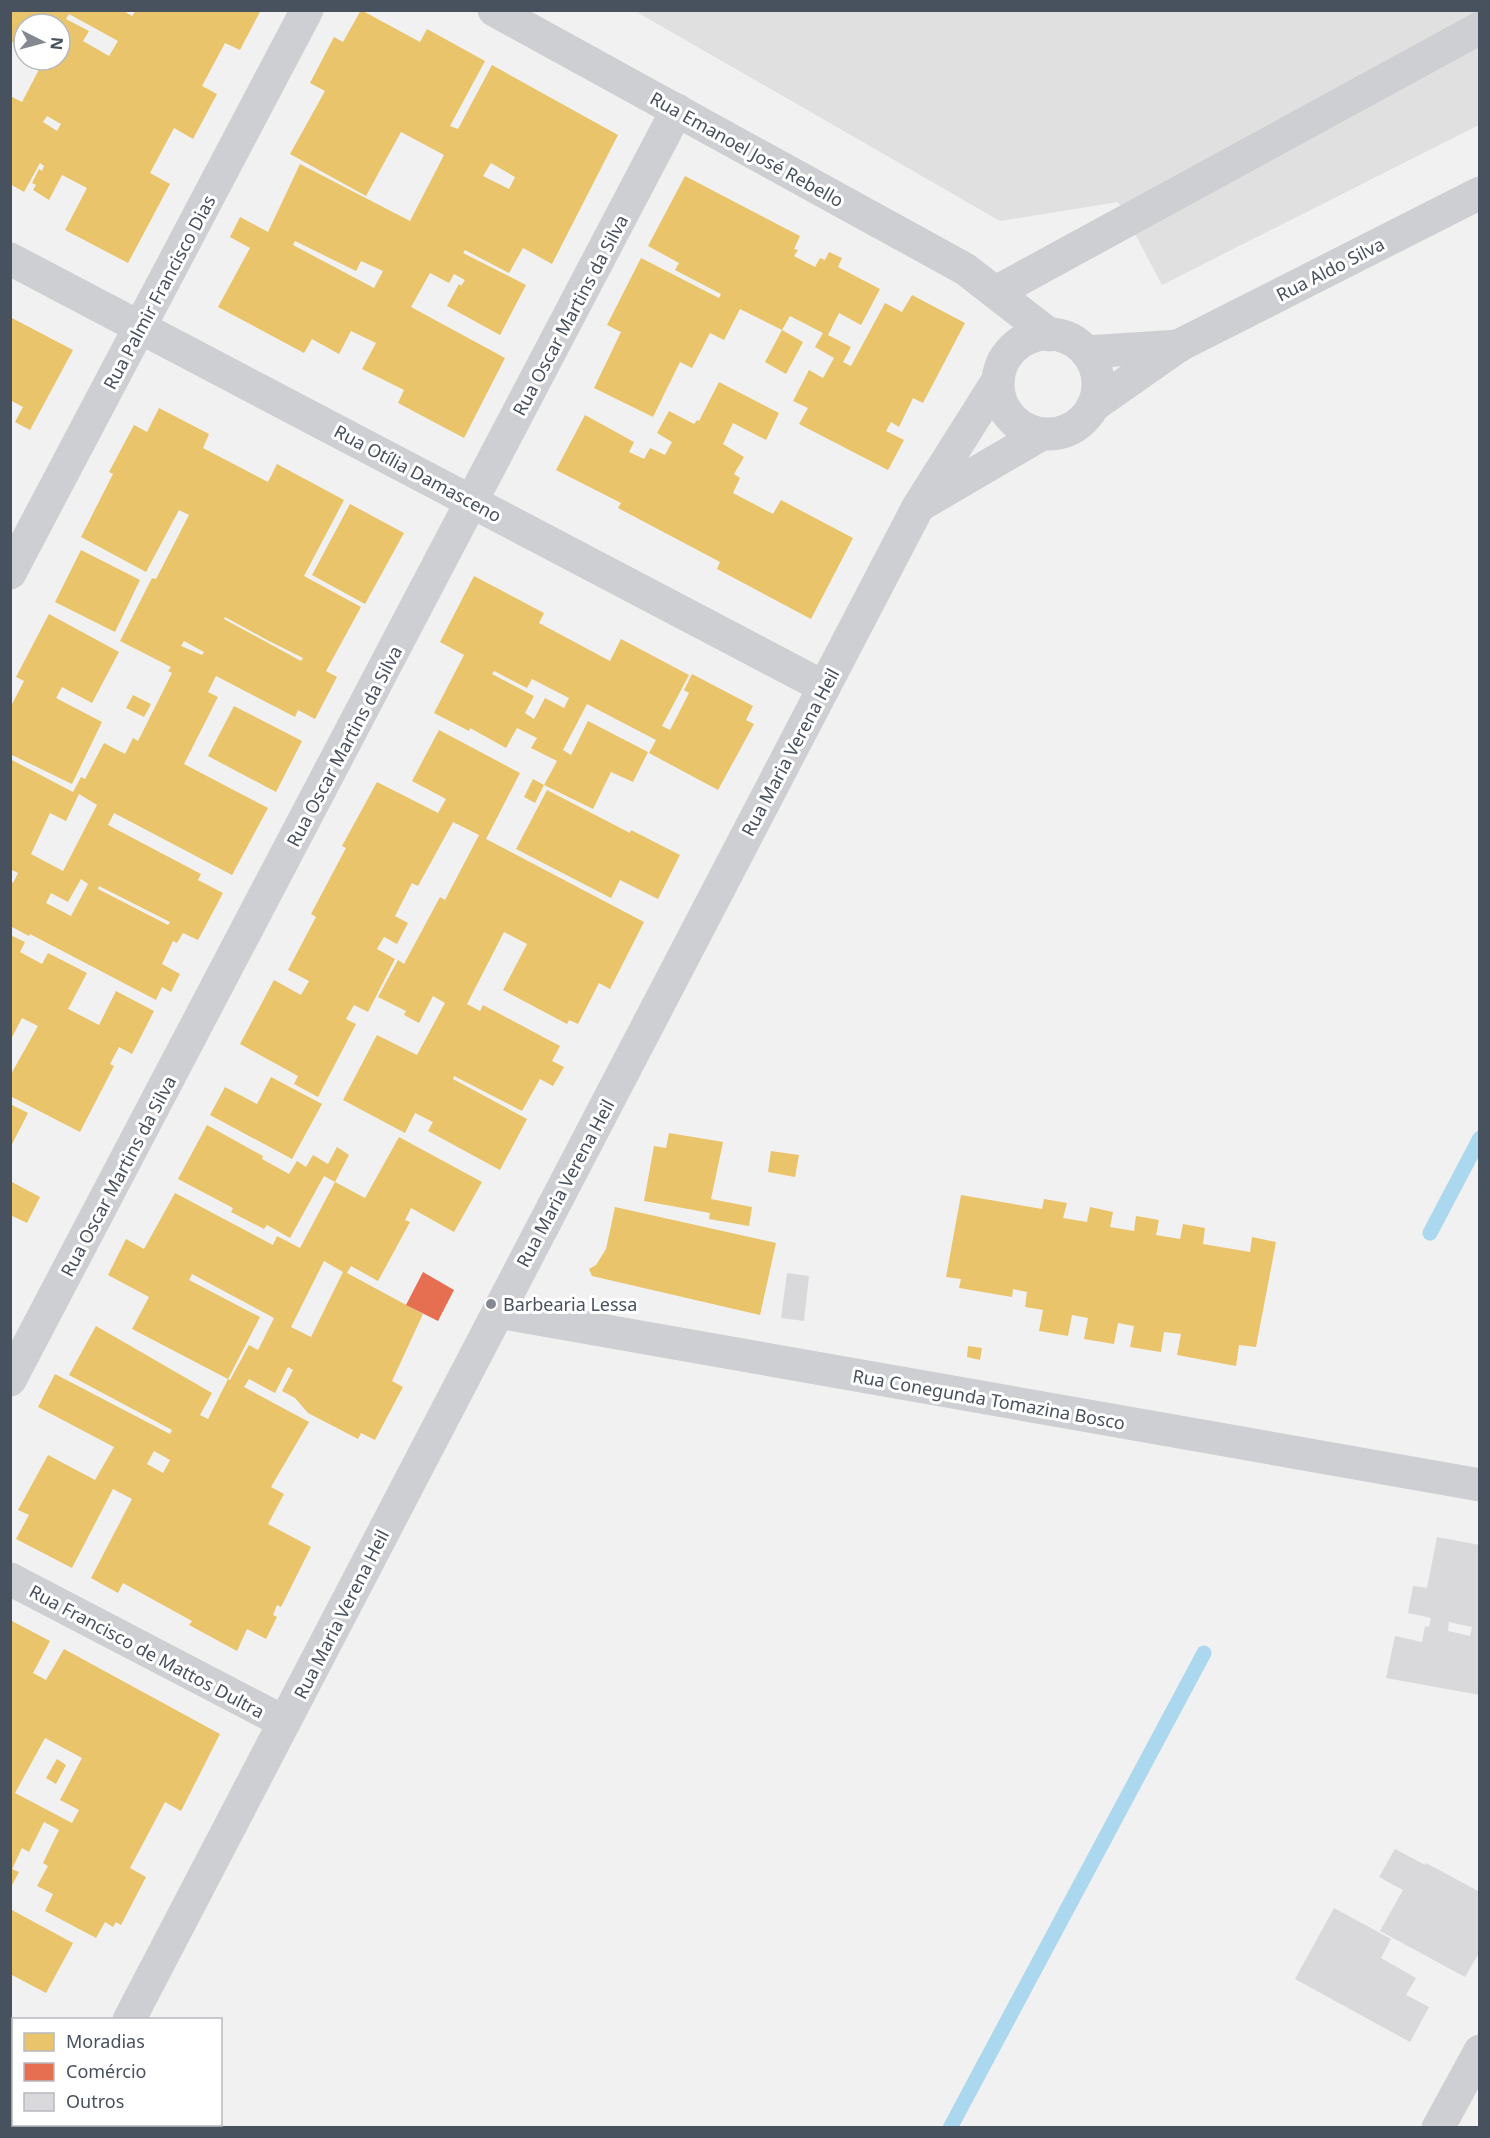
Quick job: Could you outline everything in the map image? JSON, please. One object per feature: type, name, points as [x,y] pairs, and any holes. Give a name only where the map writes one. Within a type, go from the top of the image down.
[{"type":"street","name":"Rua Palmir Francisco Dias","points":[[10,573],[307,10]]},
{"type":"street","name":"Rua Emanoel José Rebello","points":[[494,10],[965,269],[1050,335]]},
{"type":"street","points":[[1004,366],[1022,341],[1036,335],[1063,337],[1086,352],[1097,377],[1097,390],[1093,406],[1072,428],[1058,434],[1042,434],[1028,430],[1014,422],[1005,410],[999,396],[1004,366],[996,292],[1479,28]]},
{"type":"street","name":"Rua Oscar Martins da Silva","points":[[10,1380],[677,110]]},
{"type":"street","name":"Rua Aldo Silva","points":[[1093,406],[1180,345],[1479,194]]},
{"type":"street","name":"Rua Otília Damasceno","points":[[10,259],[824,687]]},
{"type":"street","name":"Rua Aldo Silva","points":[[1086,352],[1180,345]]},
{"type":"street","name":"Rua Maria Verena Heil","points":[[130,2018],[918,507],[1004,366]]},
{"type":"street","points":[[918,507],[1042,434]]},
{"type":"street","name":"Rua Conegunda Tomazina Bosco","points":[[498,1312],[1479,1485]]},
{"type":"street","name":"Rua Francisco de Mattos Dultra","points":[[10,1579],[284,1722]]},
{"type":"street","points":[[1438,2127],[1479,2050]]},
{"type":"shaded area","points":[[635,11],[1479,11],[1479,125],[1162,285],[1118,202],[1000,221]]},
{"type":"building: Moradias","points":[[10,10],[122,10],[132,16],[136,10],[261,10],[240,50],[225,43],[202,86],[217,94],[193,139],[174,128],[150,173],[170,184],[128,263],[65,230],[87,188],[62,175],[49,200],[33,190],[36,185],[32,183],[39,169],[42,171],[44,166],[40,163],[24,192],[10,184],[10,96],[22,102],[38,72],[72,72],[72,22],[89,31],[83,41],[109,56],[118,41],[72,16],[72,12],[12,12],[12,42],[10,41]],"holes":[[[47,116],[61,124],[57,131],[43,122]]]},
{"type":"building: Moradias","points":[[361,10],[420,42],[427,29],[485,61],[450,126],[458,129],[492,65],[618,135],[552,264],[523,248],[509,273],[465,250],[463,253],[526,285],[500,335],[447,306],[459,284],[461,286],[465,280],[454,274],[449,283],[430,273],[411,307],[505,358],[464,438],[398,403],[404,390],[362,369],[376,343],[351,331],[339,354],[312,339],[304,353],[218,307],[250,248],[230,237],[240,217],[268,232],[300,164],[410,221],[444,155],[401,132],[366,196],[290,154],[325,91],[310,83],[334,37],[343,42]],"holes":[[[491,163],[515,177],[509,189],[483,176]],[[295,241],[356,271],[361,261],[383,271],[374,288],[293,245]]]},
{"type":"building: Moradias","points":[[685,176],[800,236],[794,249],[798,250],[794,256],[815,267],[820,258],[825,260],[829,252],[842,258],[838,267],[880,289],[861,325],[839,313],[828,335],[851,347],[843,362],[851,366],[885,303],[902,312],[912,295],[965,323],[923,403],[913,398],[899,427],[891,422],[886,431],[904,440],[888,470],[799,424],[808,408],[793,401],[809,370],[823,378],[834,358],[815,347],[823,333],[790,316],[782,330],[740,309],[724,340],[710,333],[692,368],[680,362],[653,417],[594,388],[621,332],[607,325],[641,258],[719,298],[721,294],[675,270],[679,263],[648,246]]},
{"type":"building: Moradias","points":[[10,317],[73,350],[30,430],[15,422],[23,407],[10,400]]},
{"type":"building: Moradias","points":[[782,330],[803,342],[786,374],[765,362]]},
{"type":"building: Moradias","points":[[719,382],[779,413],[766,440],[733,423],[723,444],[744,457],[734,474],[740,478],[733,493],[773,514],[781,500],[853,538],[811,619],[717,569],[720,562],[618,508],[621,503],[556,470],[585,415],[634,442],[629,452],[644,459],[650,448],[665,455],[672,442],[657,433],[669,411],[694,424],[697,420],[699,421]]},
{"type":"building: Moradias","points":[[159,408],[209,434],[203,448],[268,482],[277,464],[344,500],[304,576],[361,607],[326,671],[337,677],[315,719],[298,710],[295,717],[216,676],[208,692],[218,697],[184,764],[268,808],[232,875],[114,813],[108,825],[201,874],[198,880],[223,893],[198,940],[183,933],[177,943],[173,941],[162,964],[180,974],[171,992],[162,987],[156,1000],[30,934],[29,936],[10,926],[10,881],[13,883],[18,873],[10,869],[10,759],[73,792],[81,777],[85,779],[104,743],[125,754],[133,738],[138,741],[172,673],[168,671],[171,667],[120,641],[152,578],[156,579],[189,515],[179,510],[146,572],[81,537],[113,474],[109,472],[134,425],[147,432]],"holes":[[[225,617],[303,658],[301,661],[224,619]],[[184,641],[204,652],[202,655],[181,646]],[[79,794],[97,805],[63,871],[31,854],[50,813],[66,821]],[[81,879],[88,884],[71,916],[46,903],[51,893],[68,902]],[[99,886],[170,922],[168,925],[98,889]]]},
{"type":"building: Moradias","points":[[350,504],[404,533],[365,604],[312,575]]},
{"type":"building: Moradias","points":[[81,550],[140,580],[115,632],[55,602]]},
{"type":"building: Moradias","points":[[474,576],[544,613],[539,623],[610,661],[621,639],[689,675],[662,726],[670,730],[689,693],[684,690],[692,674],[753,706],[746,720],[754,724],[718,790],[649,753],[656,740],[587,704],[563,750],[571,755],[588,721],[648,752],[633,782],[611,772],[593,809],[544,785],[557,761],[531,748],[537,738],[517,728],[506,748],[470,728],[469,731],[434,713],[464,655],[440,642]],"holes":[[[494,671],[527,688],[532,679],[569,698],[564,708],[545,698],[534,719],[525,713],[534,696],[492,674]]]},
{"type":"building: Moradias","points":[[49,614],[119,652],[92,703],[62,687],[56,698],[102,722],[72,784],[10,754],[10,708],[24,681],[16,677]]},
{"type":"building: Moradias","points":[[133,695],[151,704],[144,717],[126,708]]},
{"type":"building: Moradias","points":[[234,706],[302,741],[276,792],[208,756]]},
{"type":"building: Moradias","points":[[439,730],[520,773],[486,839],[644,922],[610,989],[599,983],[578,1024],[569,1020],[567,1024],[503,990],[527,944],[504,932],[467,1004],[480,1011],[483,1005],[560,1046],[552,1061],[564,1067],[553,1086],[540,1079],[522,1111],[454,1076],[453,1079],[527,1119],[500,1170],[428,1131],[433,1122],[415,1113],[405,1133],[343,1100],[377,1035],[417,1055],[445,1003],[433,996],[419,1023],[404,1015],[406,1011],[378,997],[398,960],[404,964],[440,897],[445,900],[479,835],[453,822],[418,886],[412,883],[395,916],[408,923],[397,944],[384,937],[377,949],[395,959],[368,1012],[354,1005],[346,1019],[356,1024],[318,1097],[294,1084],[298,1076],[240,1044],[274,980],[301,995],[309,981],[288,970],[316,917],[311,914],[346,848],[342,846],[377,782],[438,813],[446,799],[412,781]]},
{"type":"building: Moradias","points":[[533,779],[544,785],[535,803],[524,797]]},
{"type":"building: Moradias","points":[[547,790],[630,833],[631,830],[680,855],[658,899],[620,880],[611,898],[516,849]]},
{"type":"building: Moradias","points":[[10,935],[25,942],[20,952],[42,964],[48,953],[87,973],[68,1009],[99,1025],[116,991],[154,1011],[132,1054],[119,1047],[110,1064],[114,1066],[80,1132],[10,1096],[10,1076],[38,1026],[22,1018],[10,1041]]},
{"type":"building: Moradias","points":[[271,1077],[322,1104],[292,1159],[210,1115],[225,1087],[257,1104]]},
{"type":"building: Moradias","points":[[10,1104],[28,1113],[10,1148]]},
{"type":"building: Moradias","points":[[207,1125],[263,1156],[262,1159],[289,1174],[297,1161],[306,1167],[313,1155],[328,1164],[337,1147],[349,1155],[335,1182],[324,1176],[290,1238],[267,1225],[264,1229],[231,1212],[233,1208],[178,1179]]},
{"type":"building: Moradias","points":[[669,1133],[723,1142],[711,1199],[752,1207],[749,1226],[709,1219],[710,1213],[644,1201],[654,1146],[666,1148]]},
{"type":"building: Moradias","points":[[399,1137],[482,1182],[454,1232],[411,1208],[405,1220],[410,1222],[378,1281],[351,1266],[347,1273],[423,1314],[392,1381],[403,1387],[375,1440],[361,1433],[358,1439],[308,1413],[295,1398],[282,1391],[293,1370],[288,1367],[275,1393],[249,1379],[244,1387],[309,1422],[271,1487],[284,1494],[268,1524],[311,1547],[281,1607],[277,1605],[273,1615],[277,1617],[266,1639],[247,1629],[237,1651],[189,1625],[192,1621],[123,1583],[118,1593],[91,1578],[132,1499],[113,1489],[72,1568],[16,1539],[29,1515],[18,1510],[48,1455],[95,1480],[114,1447],[38,1407],[55,1374],[170,1434],[172,1430],[69,1375],[96,1326],[212,1393],[200,1415],[208,1419],[228,1379],[132,1329],[149,1297],[108,1275],[126,1239],[144,1249],[175,1193],[273,1245],[277,1236],[300,1248],[335,1182],[365,1198]],"holes":[[[324,1261],[343,1272],[311,1337],[291,1327]],[[192,1274],[274,1318],[258,1350],[249,1345],[230,1380],[228,1379],[260,1317],[189,1280]],[[154,1451],[170,1460],[163,1473],[147,1464]]]},
{"type":"building: Moradias","points":[[771,1151],[799,1155],[795,1177],[768,1172]]},
{"type":"building: Moradias","points":[[10,1181],[40,1197],[27,1223],[10,1215]]},
{"type":"building: Moradias","points":[[961,1195],[1042,1209],[1044,1199],[1067,1203],[1063,1218],[1087,1222],[1090,1207],[1113,1212],[1110,1227],[1134,1231],[1136,1216],[1159,1220],[1156,1235],[1180,1239],[1183,1224],[1205,1228],[1203,1244],[1250,1252],[1252,1237],[1276,1242],[1256,1347],[1239,1345],[1236,1366],[1177,1355],[1181,1334],[1164,1332],[1161,1352],[1130,1347],[1134,1326],[1118,1323],[1114,1344],[1084,1339],[1088,1318],[1072,1315],[1068,1336],[1039,1331],[1043,1310],[1025,1307],[1027,1292],[1013,1289],[1012,1297],[959,1288],[961,1279],[946,1277]]},
{"type":"building: Moradias","points":[[615,1207],[776,1243],[760,1315],[592,1276],[589,1269],[596,1265],[606,1249]]},
{"type":"building: Moradias","points":[[968,1346],[982,1348],[980,1360],[967,1357]]},
{"type":"building: Moradias","points":[[10,1620],[50,1641],[33,1673],[46,1680],[64,1649],[220,1734],[181,1811],[165,1802],[130,1868],[146,1877],[121,1925],[116,1922],[113,1927],[105,1922],[96,1938],[45,1911],[53,1894],[37,1886],[48,1866],[43,1863],[59,1830],[44,1822],[29,1852],[22,1848],[12,1869],[19,1872],[10,1889]],"holes":[[[45,1738],[82,1758],[60,1800],[79,1810],[72,1823],[15,1793]]]},
{"type":"building: Moradias","points":[[57,1759],[66,1765],[56,1784],[46,1778]]},
{"type":"building: Moradias","points":[[10,1909],[73,1943],[46,1993],[10,1974]]},
{"type":"building: Moradias","points":[[10,2029],[12,2030],[12,2066],[10,2065]]},
{"type":"building: Comércio","points":[[423,1272],[454,1290],[438,1321],[406,1305]]},
{"type":"building: Outros","points":[[787,1273],[809,1276],[804,1321],[781,1318]]},
{"type":"building: Outros","points":[[1437,1537],[1480,1545],[1480,1695],[1386,1678],[1395,1636],[1422,1642],[1425,1626],[1429,1627],[1431,1618],[1408,1613],[1413,1586],[1427,1588]],"holes":[[[1449,1622],[1472,1627],[1470,1636],[1448,1631]]]},
{"type":"building: Outros","points":[[1395,1849],[1480,1892],[1480,1951],[1465,1977],[1380,1931],[1403,1890],[1379,1877]]},
{"type":"building: Outros","points":[[1334,1908],[1391,1939],[1381,1958],[1416,1978],[1406,1995],[1429,2007],[1410,2042],[1295,1979]]},
{"type":"waterway","points":[[1430,1233],[1480,1138]]},
{"type":"waterway","points":[[950,2128],[1204,1653]]},
{"type":"place","name":"Barbearia Lessa","points":[[491,1304]]}]
